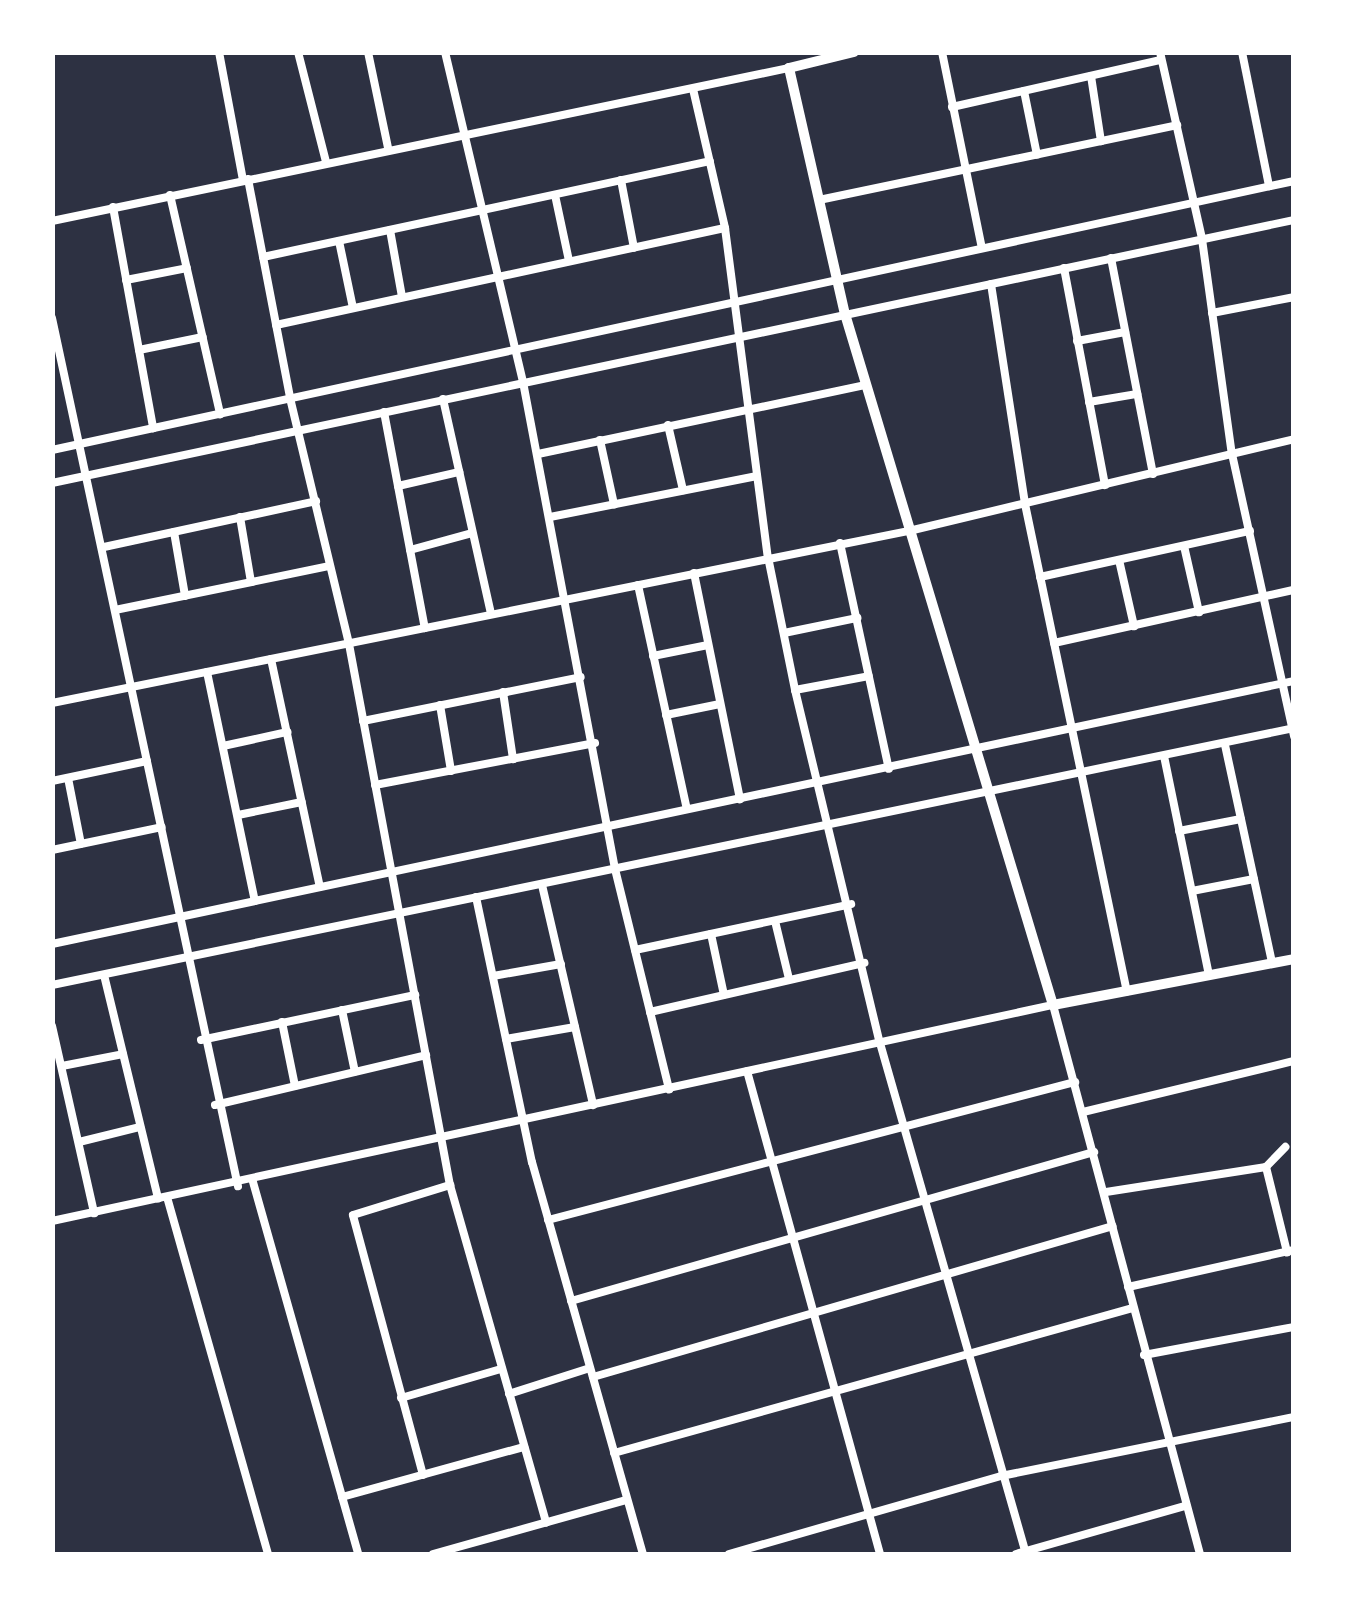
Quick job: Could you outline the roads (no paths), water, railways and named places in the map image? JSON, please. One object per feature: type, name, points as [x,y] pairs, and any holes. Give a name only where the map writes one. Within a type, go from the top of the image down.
[{"type":"street","points":[[218,52],[290,398],[301,429],[348,644],[450,1185],[546,1523]]},
{"type":"street","points":[[298,52],[326,162]]},
{"type":"street","points":[[368,52],[388,148]]},
{"type":"street","points":[[446,52],[461,132],[538,454],[611,826],[615,868],[669,1089]]},
{"type":"street","points":[[52,221],[461,132],[694,89],[854,52]]},
{"type":"street","points":[[942,52],[982,248]]},
{"type":"street","points":[[1242,52],[1270,186]]},
{"type":"street","points":[[52,986],[1293,730],[1232,454],[1202,239],[1161,56],[952,107]]},
{"type":"street","points":[[789,68],[845,314],[1053,1005],[1106,1192],[1165,1440],[1200,1554]]},
{"type":"street","points":[[1090,76],[1100,141]]},
{"type":"street","points":[[694,89],[725,228],[768,558],[795,690],[850,904],[880,1043],[1022,1554],[1185,1506]]},
{"type":"street","points":[[1024,91],[1037,155]]},
{"type":"street","points":[[819,200],[1177,125]]},
{"type":"street","points":[[263,257],[710,161]]},
{"type":"street","points":[[621,180],[634,248]]},
{"type":"street","points":[[52,450],[1294,181]]},
{"type":"street","points":[[555,195],[570,261]]},
{"type":"street","points":[[170,196],[220,414]]},
{"type":"street","points":[[113,208],[154,428]]},
{"type":"street","points":[[52,482],[1294,220]]},
{"type":"street","points":[[276,324],[725,228]]},
{"type":"street","points":[[390,230],[402,297]]},
{"type":"street","points":[[339,241],[353,308]]},
{"type":"street","points":[[1111,258],[1153,474]]},
{"type":"street","points":[[126,280],[187,268]]},
{"type":"street","points":[[1064,268],[1105,485]]},
{"type":"street","points":[[991,284],[1040,577],[1127,991]]},
{"type":"street","points":[[1212,313],[1294,296]]},
{"type":"street","points":[[52,318],[57,366],[104,546],[215,1105],[238,1186]]},
{"type":"street","points":[[1078,340],[1126,332]]},
{"type":"street","points":[[140,350],[203,337]]},
{"type":"street","points":[[538,454],[866,385]]},
{"type":"street","points":[[1089,402],[1138,394]]},
{"type":"street","points":[[442,399],[492,614]]},
{"type":"street","points":[[384,412],[424,628]]},
{"type":"street","points":[[668,425],[684,490]]},
{"type":"street","points":[[52,689],[54,703],[348,644],[913,530],[1294,439]]},
{"type":"street","points":[[600,440],[614,504]]},
{"type":"street","points":[[398,486],[459,472]]},
{"type":"street","points":[[550,517],[757,476]]},
{"type":"street","points":[[104,546],[316,501]]},
{"type":"street","points":[[240,517],[251,582]]},
{"type":"street","points":[[174,532],[185,596]]},
{"type":"street","points":[[1040,577],[1250,532]]},
{"type":"street","points":[[410,550],[472,534]]},
{"type":"street","points":[[840,543],[889,769]]},
{"type":"street","points":[[1184,546],[1199,612]]},
{"type":"street","points":[[1120,560],[1134,626]]},
{"type":"street","points":[[115,610],[329,566]]},
{"type":"street","points":[[694,573],[740,799]]},
{"type":"street","points":[[638,584],[687,809]]},
{"type":"street","points":[[1054,644],[1294,590]]},
{"type":"street","points":[[784,633],[856,618]]},
{"type":"street","points":[[653,656],[708,644]]},
{"type":"street","points":[[271,659],[320,888]]},
{"type":"street","points":[[207,672],[255,901]]},
{"type":"street","points":[[795,690],[869,676]]},
{"type":"street","points":[[363,721],[582,677]]},
{"type":"street","points":[[52,944],[687,809],[820,785],[1294,681]]},
{"type":"street","points":[[503,692],[513,759]]},
{"type":"street","points":[[666,715],[720,704]]},
{"type":"street","points":[[440,706],[451,770]]},
{"type":"street","points":[[223,746],[287,732]]},
{"type":"street","points":[[375,785],[595,743]]},
{"type":"street","points":[[1225,745],[1272,962]]},
{"type":"street","points":[[1164,756],[1209,975]]},
{"type":"street","points":[[52,782],[147,761]]},
{"type":"street","points":[[68,778],[82,844]]},
{"type":"street","points":[[238,815],[302,802]]},
{"type":"street","points":[[1180,831],[1241,818]]},
{"type":"street","points":[[52,850],[162,828]]},
{"type":"street","points":[[1192,891],[1254,879]]},
{"type":"street","points":[[542,885],[593,1105]]},
{"type":"street","points":[[476,898],[548,1220],[643,1554]]},
{"type":"street","points":[[635,950],[850,904]]},
{"type":"street","points":[[775,921],[789,979]]},
{"type":"street","points":[[711,934],[724,995]]},
{"type":"street","points":[[52,1221],[238,1186],[1053,1005],[1294,958]]},
{"type":"street","points":[[650,1012],[864,963]]},
{"type":"street","points":[[493,976],[561,964]]},
{"type":"street","points":[[104,975],[140,1127],[268,1554]]},
{"type":"street","points":[[202,1040],[414,995]]},
{"type":"street","points":[[342,1010],[354,1072]]},
{"type":"street","points":[[282,1022],[295,1086]]},
{"type":"street","points":[[52,1026],[94,1213]]},
{"type":"street","points":[[506,1039],[574,1027]]},
{"type":"street","points":[[62,1066],[123,1054]]},
{"type":"street","points":[[215,1105],[426,1055]]},
{"type":"street","points":[[1083,1112],[1294,1061]]},
{"type":"street","points":[[748,1072],[880,1554]]},
{"type":"street","points":[[548,1220],[1075,1082]]},
{"type":"street","points":[[79,1142],[140,1127]]},
{"type":"street","points":[[1106,1192],[1266,1167],[1285,1147]]},
{"type":"street","points":[[571,1301],[1094,1152]]},
{"type":"street","points":[[1128,1287],[1290,1251],[1266,1167]]},
{"type":"street","points":[[254,1182],[358,1554]]},
{"type":"street","points":[[423,1475],[353,1215],[450,1185]]},
{"type":"street","points":[[509,1394],[814,1314],[1114,1226]]},
{"type":"street","points":[[614,1453],[1133,1308]]},
{"type":"street","points":[[1144,1355],[1294,1327]]},
{"type":"street","points":[[401,1398],[501,1369]]},
{"type":"street","points":[[729,1554],[1002,1476],[1165,1440],[1294,1417]]},
{"type":"street","points":[[342,1497],[524,1448]]},
{"type":"street","points":[[433,1554],[628,1500]]}]
